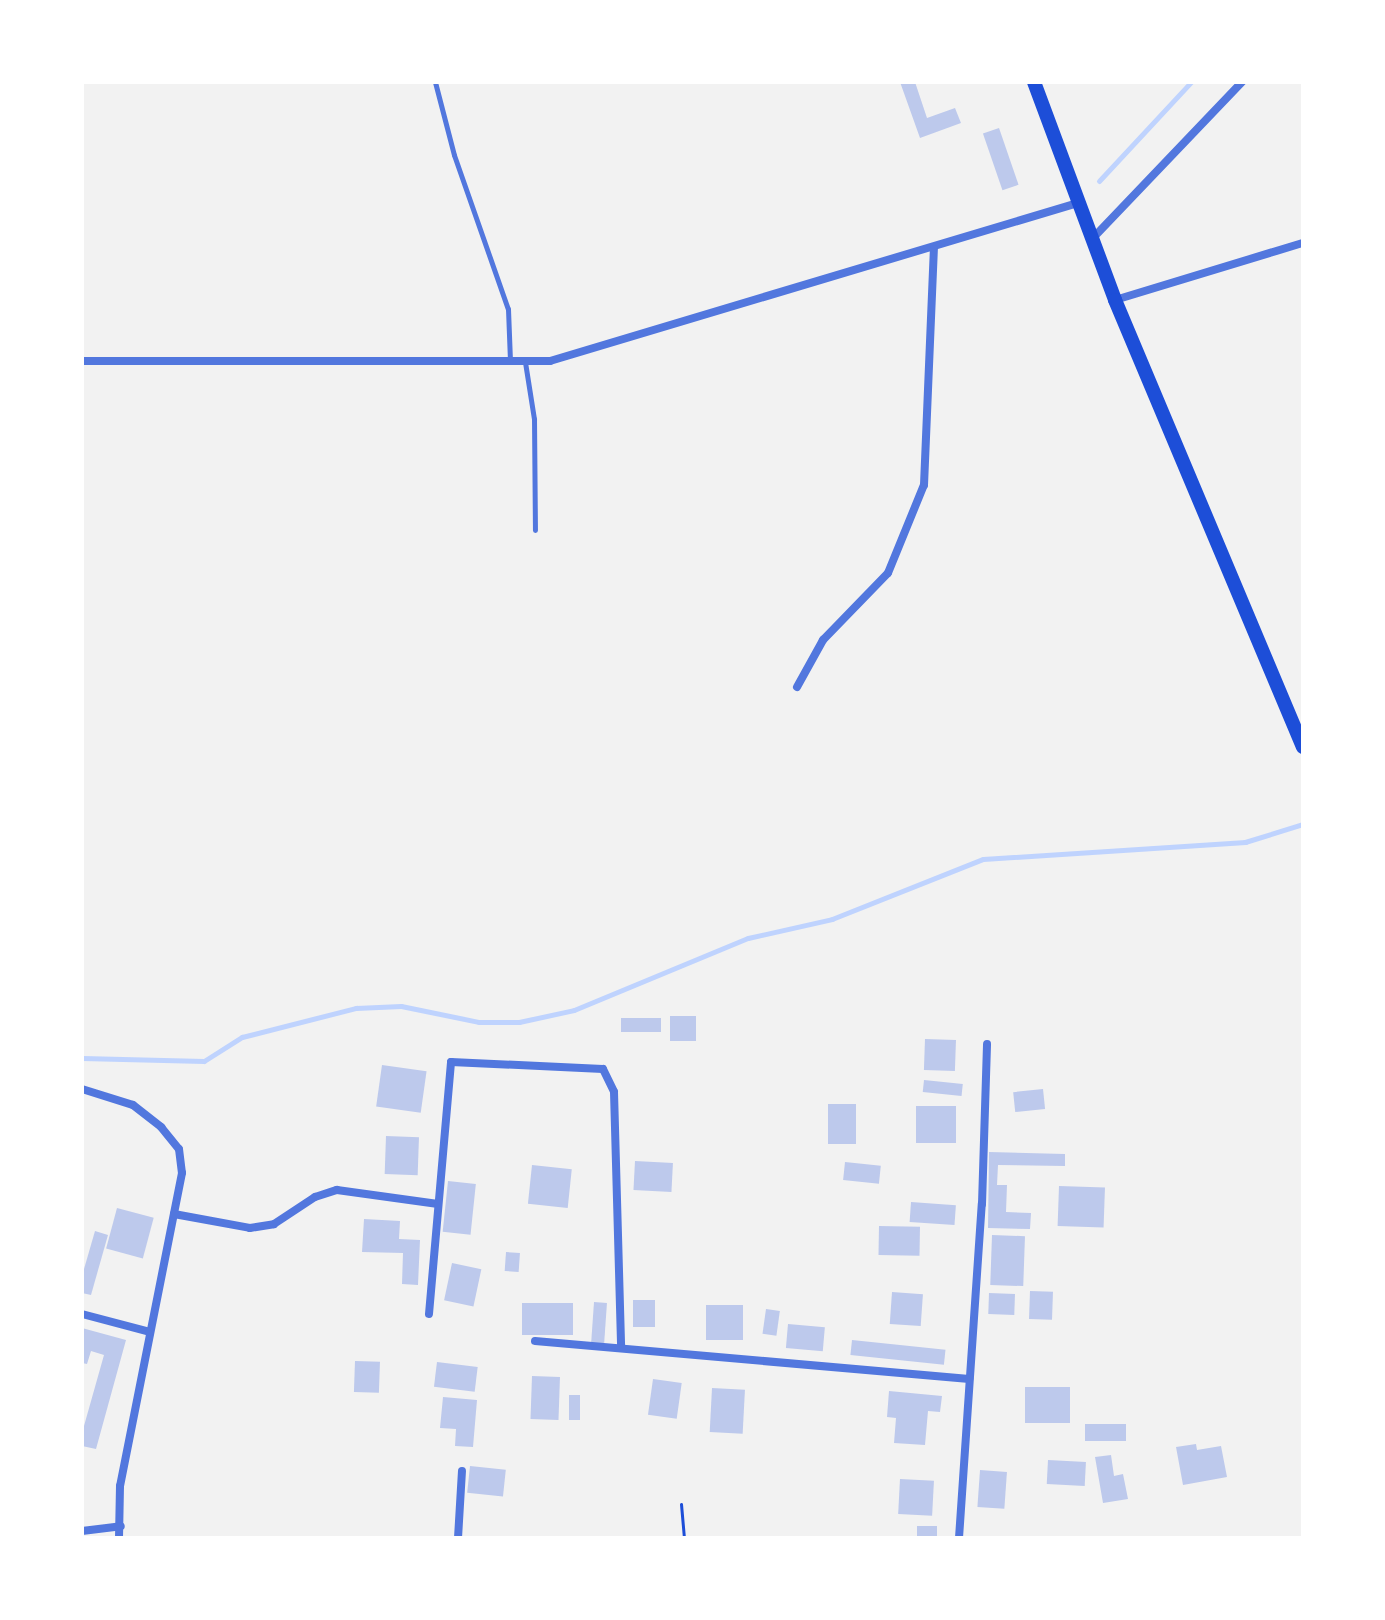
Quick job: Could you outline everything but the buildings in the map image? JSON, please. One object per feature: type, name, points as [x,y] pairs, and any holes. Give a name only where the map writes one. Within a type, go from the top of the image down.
[{"type":"main road","points":[[1034,82],[1082,202],[1115,300],[1303,747]]},
{"type":"street","points":[[1093,238],[1242,82]]},
{"type":"street","points":[[82,361],[550,361],[934,249],[1082,202]]},
{"type":"street","points":[[1115,300],[1303,243]]},
{"type":"street","points":[[797,687],[823,640],[888,573],[924,485],[934,249]]},
{"type":"street","points":[[959,1538],[987,1044]]},
{"type":"street","points":[[429,1314],[451,1062],[603,1069],[614,1092],[621,1348]]},
{"type":"street","points":[[82,1089],[133,1105],[179,1149],[182,1173],[120,1486],[119,1538]]},
{"type":"street","points":[[174,1214],[250,1228],[274,1224],[315,1197],[337,1190],[438,1204]]},
{"type":"street","points":[[82,1314],[150,1332]]},
{"type":"street","points":[[535,1341],[969,1379]]},
{"type":"street","points":[[458,1538],[462,1471]]},
{"type":"street","points":[[82,1531],[121,1526]]},
{"type":"lane","points":[[435,82],[454,155],[508,309],[510,363]]},
{"type":"lane","points":[[525,362],[534,419],[535,530]]},
{"type":"path","points":[[681,1504],[684,1538]]},
{"type":"waterway","points":[[1099,181],[1191,82]]},
{"type":"waterway","points":[[82,1058],[204,1061],[242,1037],[356,1008],[401,1006],[479,1022],[519,1022],[574,1010],[748,938],[832,919],[983,859],[1245,842],[1303,824]]}]
